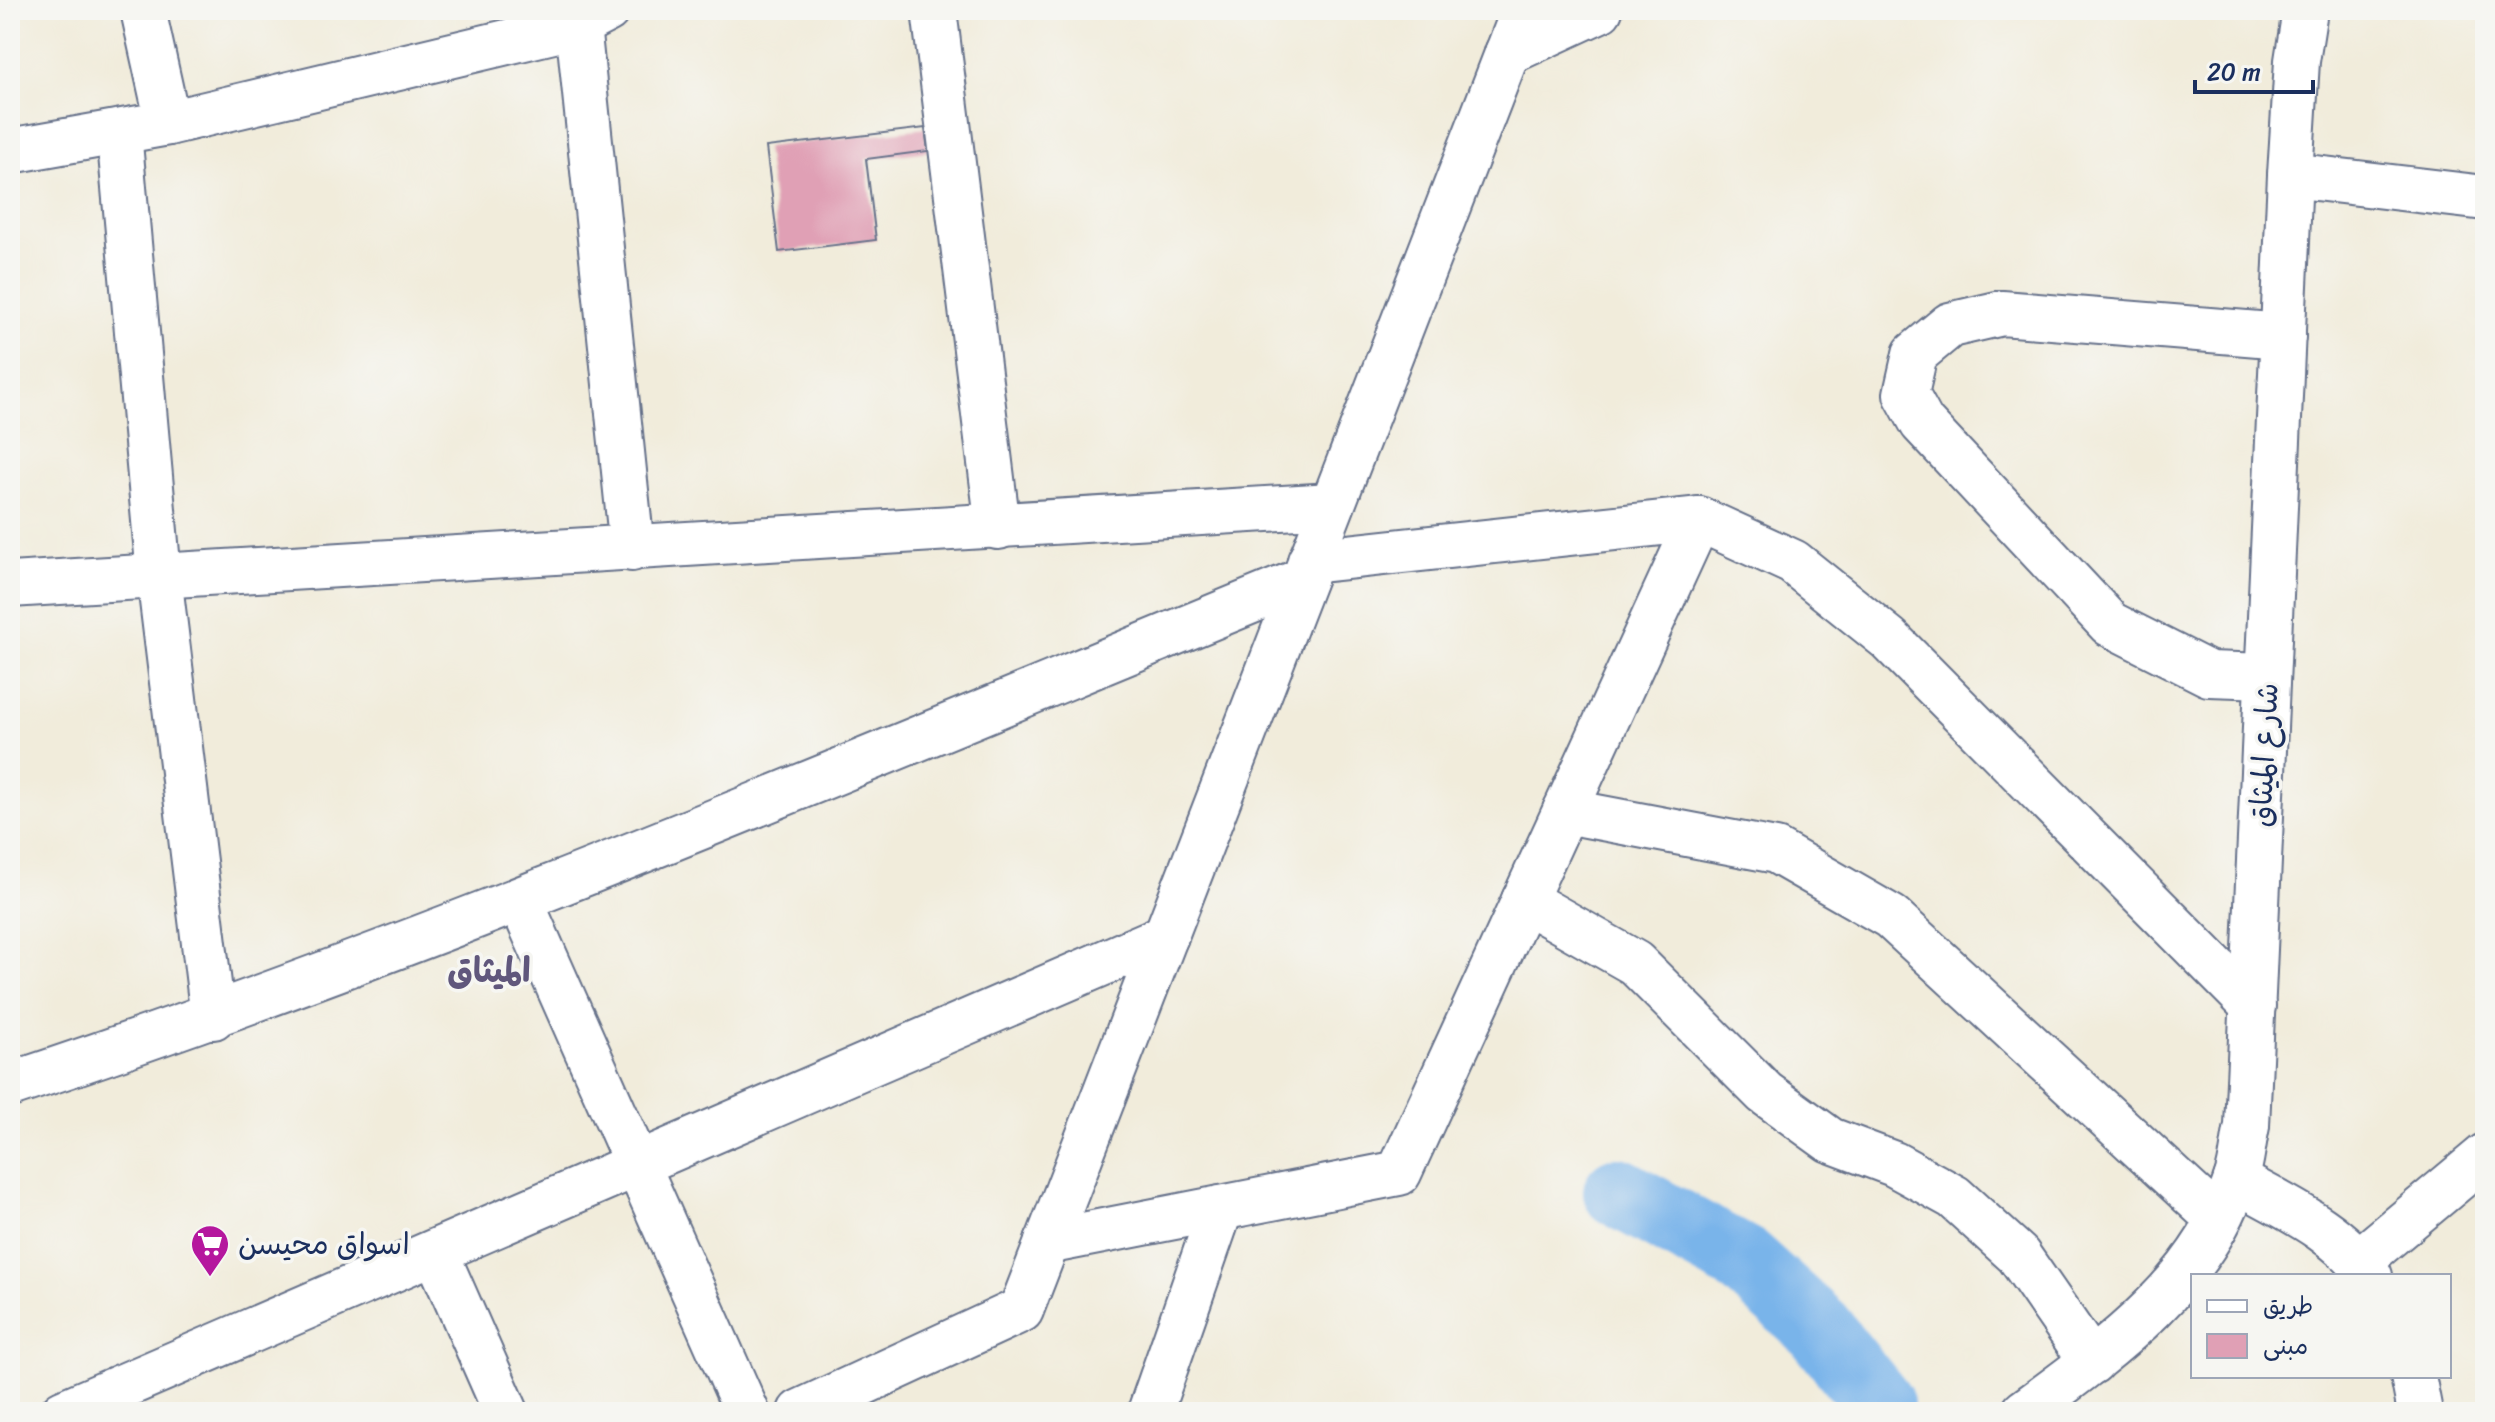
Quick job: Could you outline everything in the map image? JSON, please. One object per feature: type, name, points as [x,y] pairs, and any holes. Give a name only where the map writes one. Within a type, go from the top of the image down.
[{"type":"street","points":[[143,10],[168,123]]},
{"type":"street","points":[[934,10],[998,527]]},
{"type":"street","points":[[800,1412],[1021,1310],[1524,10]]},
{"type":"street","points":[[1507,53],[1600,10]]},
{"type":"street","name":"شارع الميثاق","points":[[2024,1412],[2118,1343],[2168,1291],[2218,1219],[2236,1180],[2247,1126],[2290,175],[2297,61],[2305,10]]},
{"type":"street","points":[[10,151],[168,123],[592,18],[632,549]]},
{"type":"street","points":[[119,132],[159,576],[213,1017]]},
{"type":"street","points":[[2290,175],[2485,198]]},
{"type":"street","points":[[2267,676],[2209,674],[2110,624],[1922,423],[1906,394],[1915,354],[1950,325],[2002,313],[2283,336]]},
{"type":"street","points":[[10,585],[1332,505]]},
{"type":"street","points":[[1047,1242],[1399,1173],[1699,519]]},
{"type":"street","points":[[10,1085],[213,1017],[520,900],[1306,570],[1699,519],[1793,562],[1889,639],[2253,1006]]},
{"type":"street","points":[[1565,811],[1776,851],[1891,917],[2218,1219]]},
{"type":"street","points":[[520,900],[747,1412]]},
{"type":"street","points":[[1524,900],[1635,963],[1765,1093],[1830,1140],[1894,1164],[1954,1197],[2018,1255],[2092,1362]]},
{"type":"street","points":[[63,1412],[1166,936]]},
{"type":"street","points":[[2236,1180],[2319,1227],[2365,1268],[2485,1156]]},
{"type":"street","points":[[1150,1412],[1221,1208]]},
{"type":"street","points":[[436,1253],[506,1412]]},
{"type":"street","points":[[2413,1378],[2420,1412]]},
{"type":"building","points":[[925,128],[928,151],[866,159],[876,240],[779,252],[766,147]]},
{"type":"waterway","points":[[1618,1192],[1744,1261],[1819,1329],[1879,1404]]},
{"type":"place","name":"اسواق محيسن","points":[[210,1278]]},
{"type":"district","name":"الميثاق","points":[[489,971]]}]
